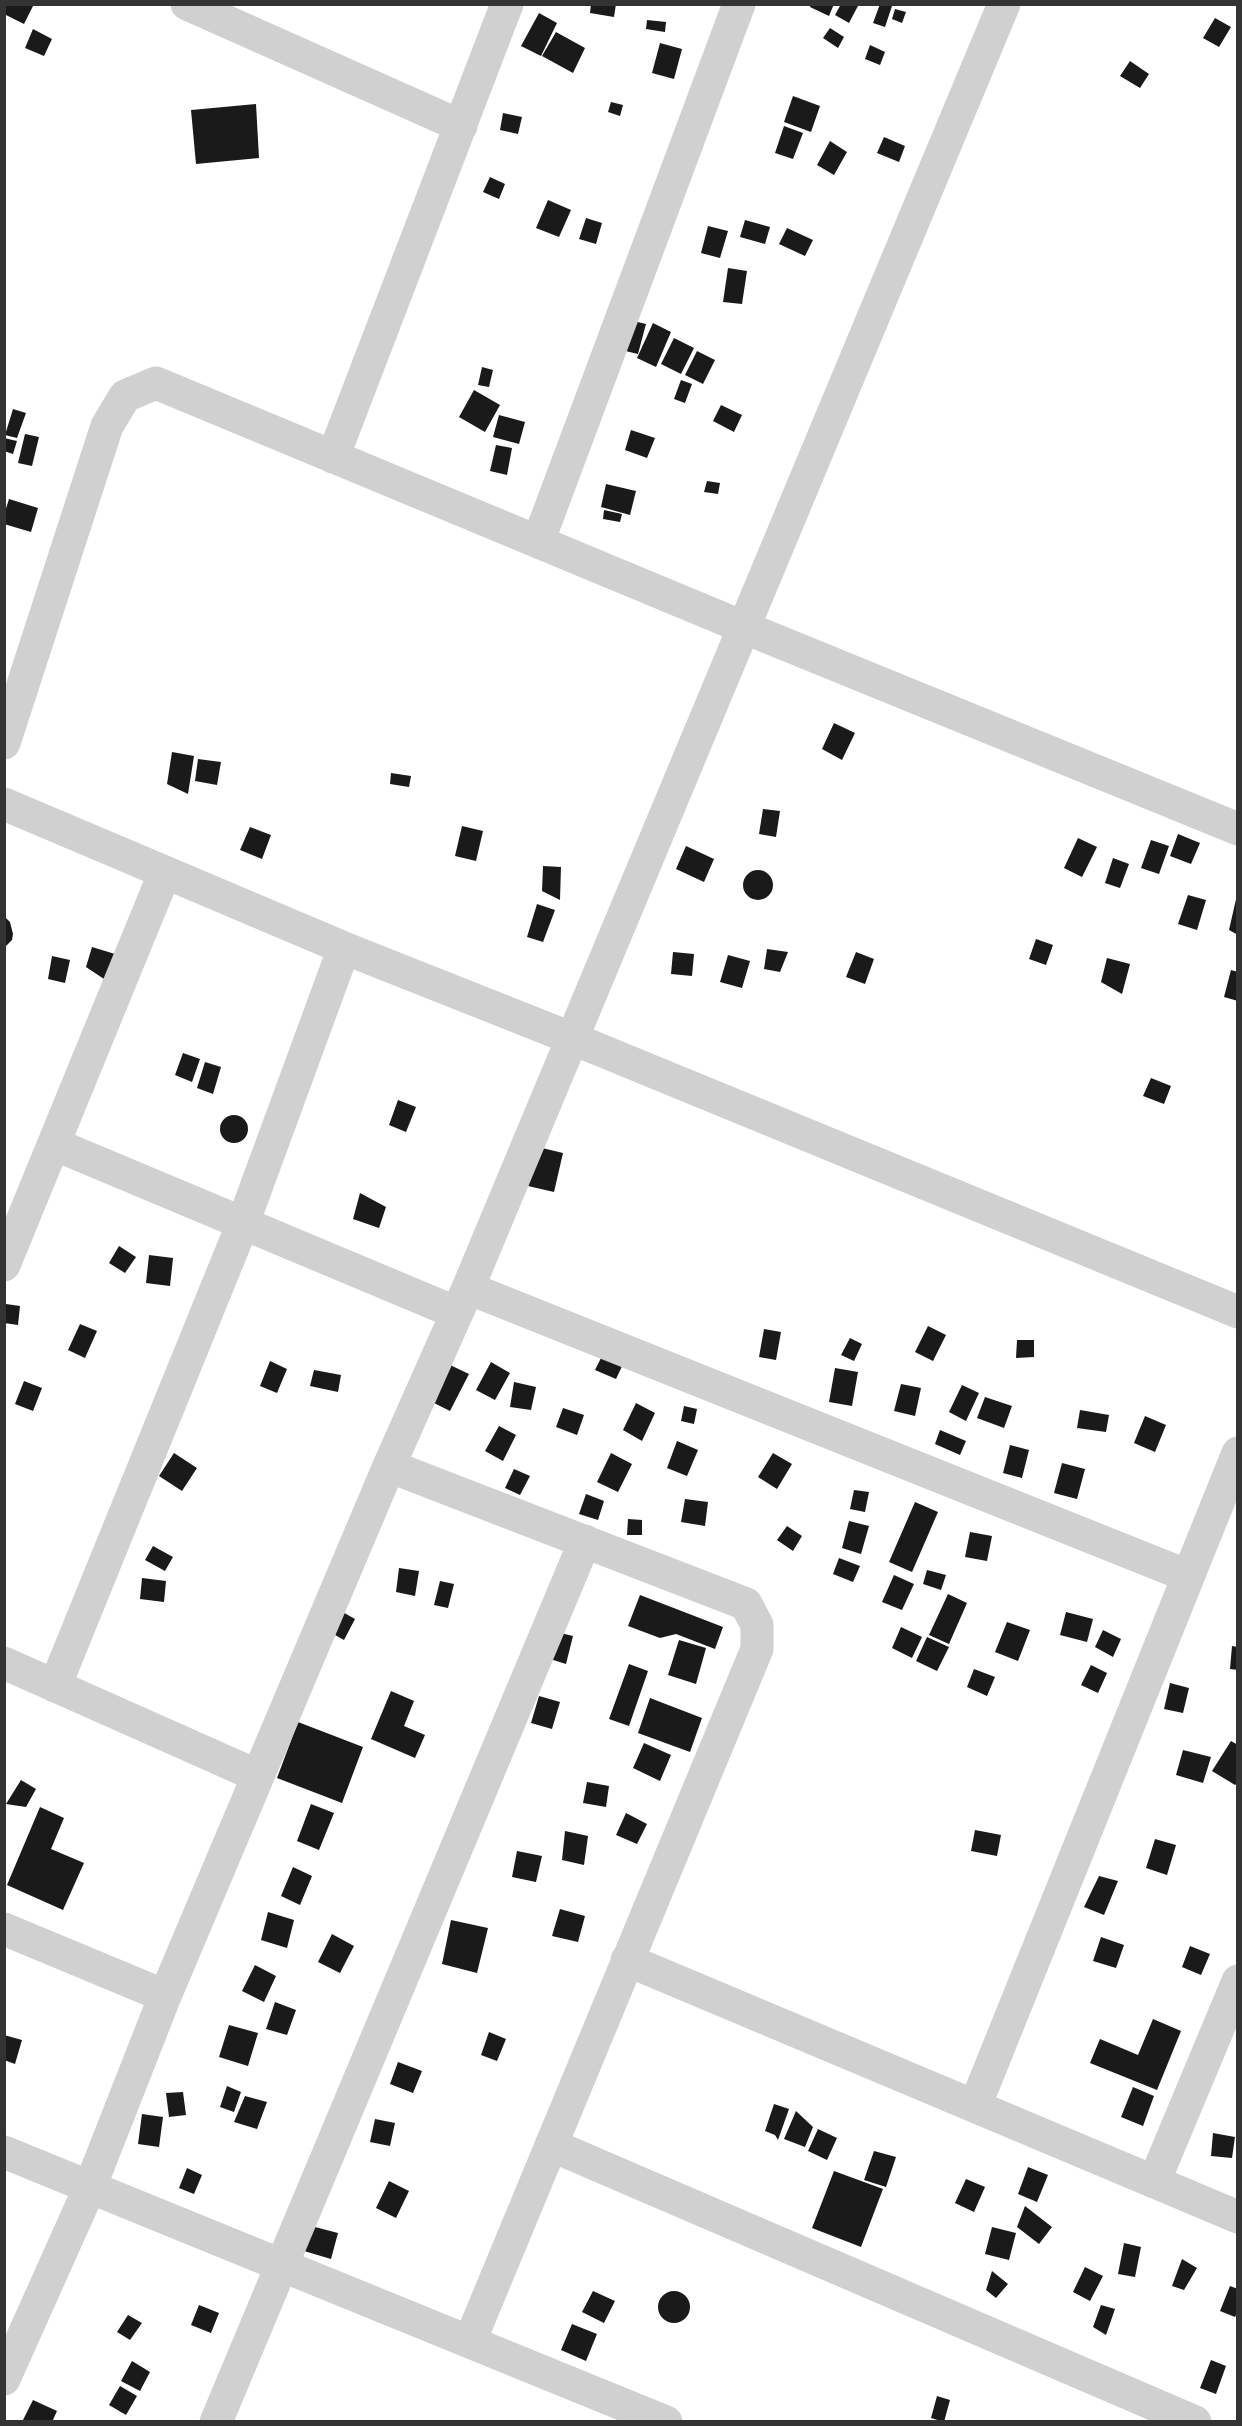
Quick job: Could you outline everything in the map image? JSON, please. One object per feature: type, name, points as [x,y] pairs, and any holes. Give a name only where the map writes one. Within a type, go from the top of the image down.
[{"type":"street","points":[[188,4],[461,126]]},
{"type":"street","points":[[333,457],[507,4]]},
{"type":"street","points":[[538,542],[739,4]]},
{"type":"street","points":[[4,2379],[90,2187],[165,1996],[389,1466],[463,1301],[1004,4]]},
{"type":"street","points":[[4,743],[107,426],[125,396],[156,383],[743,627],[1238,829]]},
{"type":"street","points":[[4,804],[344,948],[571,1038],[1238,1312]]},
{"type":"street","points":[[4,1265],[165,872]]},
{"type":"street","points":[[55,1686],[243,1223],[344,948]]},
{"type":"street","points":[[54,1144],[243,1223],[463,1301],[1188,1576]]},
{"type":"street","points":[[975,2106],[1238,1453]]},
{"type":"street","points":[[389,1466],[746,1604],[757,1625],[756,1649],[470,2341]]},
{"type":"street","points":[[216,2421],[585,1541]]},
{"type":"street","points":[[4,1663],[258,1776]]},
{"type":"street","points":[[4,1929],[165,1996]]},
{"type":"street","points":[[627,1960],[1238,2217]]},
{"type":"street","points":[[1154,2182],[1238,1981]]},
{"type":"street","points":[[551,2145],[1195,2421]]},
{"type":"street","points":[[4,2152],[666,2421]]},
{"type":"building","points":[[4,4],[34,4],[24,24],[4,14]]},
{"type":"building","points":[[591,4],[616,4],[614,17],[590,13]]},
{"type":"building","points":[[811,4],[834,4],[829,16],[810,7]]},
{"type":"building","points":[[841,4],[859,4],[849,23],[835,15]]},
{"type":"building","points":[[880,4],[892,6],[885,27],[873,23]]},
{"type":"building","points":[[895,9],[906,12],[902,23],[892,19]]},
{"type":"building","points":[[539,13],[557,23],[541,56],[521,46]]},
{"type":"building","points":[[1215,18],[1231,27],[1219,47],[1203,38]]},
{"type":"building","points":[[647,20],[666,22],[665,32],[646,29]]},
{"type":"building","points":[[830,28],[844,37],[838,48],[823,38]]},
{"type":"building","points":[[33,29],[52,39],[44,56],[25,48]]},
{"type":"building","points":[[556,32],[585,48],[573,73],[542,56]]},
{"type":"building","points":[[660,43],[682,49],[674,79],[652,73]]},
{"type":"building","points":[[870,45],[885,52],[880,65],[865,59]]},
{"type":"building","points":[[1130,61],[1149,74],[1140,88],[1120,76]]},
{"type":"building","points":[[793,96],[820,106],[811,132],[784,122]]},
{"type":"building","points":[[611,102],[623,105],[620,116],[608,112]]},
{"type":"building","points":[[256,104],[259,158],[196,164],[191,110]]},
{"type":"building","points":[[503,113],[522,117],[518,134],[500,130]]},
{"type":"building","points":[[784,126],[803,133],[793,159],[775,153]]},
{"type":"building","points":[[884,137],[905,146],[899,162],[877,153]]},
{"type":"building","points":[[830,141],[847,152],[834,175],[817,165]]},
{"type":"building","points":[[490,177],[505,184],[499,199],[483,192]]},
{"type":"building","points":[[548,200],[571,210],[559,237],[536,228]]},
{"type":"building","points":[[586,218],[602,223],[596,244],[579,239]]},
{"type":"building","points":[[745,220],[770,227],[765,244],[740,237]]},
{"type":"building","points":[[708,226],[728,231],[720,258],[701,253]]},
{"type":"building","points":[[787,228],[813,240],[805,256],[779,244]]},
{"type":"building","points":[[728,268],[747,271],[742,304],[723,302]]},
{"type":"building","points":[[625,319],[646,324],[638,354],[617,349]]},
{"type":"building","points":[[653,323],[671,332],[656,367],[637,358]]},
{"type":"building","points":[[674,338],[694,348],[681,374],[661,364]]},
{"type":"building","points":[[697,351],[715,360],[703,384],[685,375]]},
{"type":"building","points":[[482,367],[493,370],[489,387],[478,385]]},
{"type":"building","points":[[681,380],[692,384],[685,403],[674,399]]},
{"type":"building","points":[[474,390],[500,405],[485,432],[459,417]]},
{"type":"building","points":[[721,405],[742,415],[734,432],[713,421]]},
{"type":"building","points":[[13,409],[26,413],[17,438],[5,435]]},
{"type":"building","points":[[499,415],[525,422],[519,444],[493,437]]},
{"type":"building","points":[[631,430],[655,438],[647,458],[625,450]]},
{"type":"building","points":[[25,434],[39,437],[32,466],[18,463]]},
{"type":"building","points":[[4,438],[17,441],[13,454],[4,451]]},
{"type":"building","points":[[496,445],[512,448],[507,475],[490,471]]},
{"type":"building","points":[[707,481],[720,483],[718,494],[704,492]]},
{"type":"building","points":[[606,484],[636,491],[630,515],[601,507]]},
{"type":"building","points":[[9,499],[38,508],[31,532],[4,524]]},
{"type":"building","points":[[604,510],[622,514],[620,522],[603,519]]},
{"type":"building","points":[[834,723],[855,733],[842,760],[822,749]]},
{"type":"building","points":[[172,752],[194,756],[188,794],[167,784]]},
{"type":"building","points":[[198,759],[221,762],[217,785],[195,781]]},
{"type":"building","points":[[391,773],[411,776],[409,787],[390,784]]},
{"type":"building","points":[[763,809],[780,811],[776,837],[759,834]]},
{"type":"building","points":[[462,826],[483,831],[476,861],[455,856]]},
{"type":"building","points":[[250,827],[271,835],[262,859],[240,850]]},
{"type":"building","points":[[1178,834],[1200,843],[1191,864],[1170,856]]},
{"type":"building","points":[[1078,838],[1097,847],[1082,877],[1064,868]]},
{"type":"building","points":[[1151,840],[1169,846],[1159,874],[1141,868]]},
{"type":"building","points":[[686,846],[714,859],[704,882],[676,869]]},
{"type":"building","points":[[1113,858],[1129,864],[1120,888],[1105,883]]},
{"type":"building","points":[[543,866],[561,867],[560,900],[542,891]]},
{"type":"building","points":[[758,870],[769,874],[773,885],[769,896],[758,900],[747,896],[743,885],[747,874]]},
{"type":"building","points":[[1188,895],[1206,900],[1197,930],[1178,924]]},
{"type":"building","points":[[1238,896],[1238,935],[1229,930]]},
{"type":"building","points":[[537,904],[555,910],[543,942],[527,937]]},
{"type":"building","points":[[4,916],[10,922],[13,934],[12,940],[4,948]]},
{"type":"building","points":[[1036,939],[1053,945],[1046,965],[1029,959]]},
{"type":"building","points":[[92,947],[115,954],[107,981],[86,967]]},
{"type":"building","points":[[767,949],[788,952],[780,972],[764,969]]},
{"type":"building","points":[[673,952],[694,954],[692,976],[671,974]]},
{"type":"building","points":[[856,952],[874,959],[865,984],[846,977]]},
{"type":"building","points":[[728,955],[750,961],[742,988],[720,982]]},
{"type":"building","points":[[52,956],[70,960],[65,983],[48,979]]},
{"type":"building","points":[[1107,958],[1130,964],[1122,994],[1101,982]]},
{"type":"building","points":[[1231,970],[1238,972],[1238,1001],[1224,997]]},
{"type":"building","points":[[183,1053],[200,1059],[192,1082],[175,1075]]},
{"type":"building","points":[[205,1062],[221,1067],[213,1094],[197,1088]]},
{"type":"building","points":[[1151,1078],[1171,1086],[1164,1104],[1143,1096]]},
{"type":"building","points":[[398,1100],[416,1107],[406,1132],[389,1125]]},
{"type":"building","points":[[234,1115],[244,1119],[248,1129],[244,1139],[234,1143],[224,1139],[220,1129],[224,1119]]},
{"type":"building","points":[[538,1147],[563,1153],[554,1192],[528,1186]]},
{"type":"building","points":[[360,1193],[386,1207],[379,1228],[353,1219]]},
{"type":"building","points":[[119,1246],[136,1257],[125,1273],[109,1263]]},
{"type":"building","points":[[149,1255],[173,1258],[170,1286],[146,1283]]},
{"type":"building","points":[[6,1304],[20,1306],[18,1325],[4,1323]]},
{"type":"building","points":[[80,1324],[97,1331],[85,1358],[68,1350]]},
{"type":"building","points":[[928,1326],[946,1335],[933,1361],[915,1352]]},
{"type":"building","points":[[764,1329],[781,1332],[776,1360],[759,1357]]},
{"type":"building","points":[[850,1338],[862,1344],[854,1361],[841,1355]]},
{"type":"building","points":[[1017,1340],[1034,1340],[1034,1357],[1016,1358]]},
{"type":"building","points":[[605,1350],[625,1360],[616,1379],[595,1370]]},
{"type":"building","points":[[270,1361],[287,1369],[277,1393],[260,1386]]},
{"type":"building","points":[[491,1362],[510,1373],[495,1400],[476,1390]]},
{"type":"building","points":[[450,1365],[469,1374],[450,1411],[432,1402]]},
{"type":"building","points":[[835,1368],[858,1372],[852,1406],[829,1402]]},
{"type":"building","points":[[314,1370],[341,1375],[338,1392],[310,1386]]},
{"type":"building","points":[[24,1381],[42,1388],[33,1411],[15,1404]]},
{"type":"building","points":[[514,1382],[536,1387],[531,1410],[510,1407]]},
{"type":"building","points":[[901,1384],[921,1388],[915,1416],[894,1411]]},
{"type":"building","points":[[962,1385],[979,1393],[966,1421],[949,1412]]},
{"type":"building","points":[[985,1397],[1012,1406],[1004,1428],[977,1418]]},
{"type":"building","points":[[636,1403],[655,1413],[642,1441],[623,1430]]},
{"type":"building","points":[[684,1406],[697,1409],[694,1424],[681,1421]]},
{"type":"building","points":[[563,1408],[584,1415],[577,1435],[556,1427]]},
{"type":"building","points":[[1080,1410],[1109,1415],[1106,1432],[1077,1428]]},
{"type":"building","points":[[1145,1416],[1166,1425],[1155,1452],[1134,1443]]},
{"type":"building","points":[[499,1426],[516,1435],[503,1461],[485,1451]]},
{"type":"building","points":[[940,1430],[966,1441],[960,1455],[935,1444]]},
{"type":"building","points":[[677,1441],[698,1450],[687,1476],[667,1468]]},
{"type":"building","points":[[1010,1445],[1029,1450],[1022,1478],[1003,1473]]},
{"type":"building","points":[[174,1453],[197,1468],[182,1491],[159,1476]]},
{"type":"building","points":[[611,1453],[632,1464],[618,1492],[597,1482]]},
{"type":"building","points":[[773,1453],[792,1464],[777,1489],[758,1477]]},
{"type":"building","points":[[1062,1463],[1085,1469],[1077,1499],[1054,1493]]},
{"type":"building","points":[[514,1469],[530,1476],[520,1495],[505,1488]]},
{"type":"building","points":[[854,1490],[869,1492],[865,1512],[850,1509]]},
{"type":"building","points":[[586,1494],[604,1501],[598,1520],[579,1514]]},
{"type":"building","points":[[685,1499],[708,1502],[705,1526],[681,1522]]},
{"type":"building","points":[[915,1502],[938,1512],[912,1572],[889,1562]]},
{"type":"building","points":[[628,1519],[642,1520],[642,1535],[627,1535]]},
{"type":"building","points":[[849,1521],[869,1526],[861,1554],[842,1548]]},
{"type":"building","points":[[787,1526],[802,1536],[793,1551],[777,1540]]},
{"type":"building","points":[[970,1532],[992,1536],[987,1561],[965,1557]]},
{"type":"building","points":[[153,1546],[173,1557],[165,1571],[145,1560]]},
{"type":"building","points":[[839,1558],[860,1566],[853,1582],[833,1574]]},
{"type":"building","points":[[399,1568],[419,1571],[415,1596],[396,1592]]},
{"type":"building","points":[[927,1570],[946,1575],[941,1590],[923,1584]]},
{"type":"building","points":[[894,1575],[914,1584],[902,1610],[882,1602]]},
{"type":"building","points":[[142,1578],[166,1581],[164,1602],[140,1599]]},
{"type":"building","points":[[440,1581],[454,1584],[448,1608],[434,1605]]},
{"type":"building","points":[[948,1594],[967,1603],[949,1644],[929,1635]]},
{"type":"building","points":[[640,1595],[723,1627],[715,1649],[676,1634],[660,1638],[628,1626]]},
{"type":"building","points":[[339,1610],[355,1619],[344,1640],[328,1631]]},
{"type":"building","points":[[1066,1612],[1093,1619],[1087,1642],[1060,1635]]},
{"type":"building","points":[[1007,1622],[1030,1630],[1018,1661],[995,1652]]},
{"type":"building","points":[[901,1627],[922,1637],[912,1658],[892,1648]]},
{"type":"building","points":[[1103,1630],[1121,1639],[1113,1657],[1095,1647]]},
{"type":"building","points":[[556,1632],[573,1636],[566,1664],[550,1659]]},
{"type":"building","points":[[927,1637],[949,1647],[937,1671],[916,1661]]},
{"type":"building","points":[[679,1640],[706,1648],[696,1684],[668,1675]]},
{"type":"building","points":[[1232,1646],[1238,1647],[1238,1670],[1230,1669]]},
{"type":"building","points":[[629,1664],[648,1671],[629,1726],[609,1719]]},
{"type":"building","points":[[1091,1665],[1107,1673],[1098,1693],[1081,1685]]},
{"type":"building","points":[[974,1669],[995,1677],[987,1696],[967,1687]]},
{"type":"building","points":[[1170,1683],[1189,1688],[1183,1713],[1164,1709]]},
{"type":"building","points":[[391,1691],[414,1701],[404,1726],[425,1735],[415,1758],[371,1739]]},
{"type":"building","points":[[539,1696],[560,1702],[552,1729],[531,1723]]},
{"type":"building","points":[[650,1698],[702,1718],[690,1752],[638,1733]]},
{"type":"building","points":[[298,1722],[363,1747],[342,1803],[277,1778]]},
{"type":"building","points":[[1231,1741],[1238,1745],[1238,1782],[1235,1785],[1212,1771]]},
{"type":"building","points":[[644,1743],[671,1755],[660,1781],[633,1768]]},
{"type":"building","points":[[1183,1750],[1211,1757],[1203,1783],[1176,1775]]},
{"type":"building","points":[[21,1780],[36,1789],[26,1807],[6,1804]]},
{"type":"building","points":[[587,1782],[609,1786],[606,1807],[583,1803]]},
{"type":"building","points":[[311,1804],[334,1813],[319,1850],[297,1841]]},
{"type":"building","points":[[40,1807],[64,1818],[51,1849],[84,1863],[63,1910],[7,1885]]},
{"type":"building","points":[[626,1813],[647,1824],[637,1844],[616,1835]]},
{"type":"building","points":[[975,1830],[1001,1835],[997,1856],[971,1851]]},
{"type":"building","points":[[565,1831],[588,1836],[584,1865],[562,1860]]},
{"type":"building","points":[[1155,1839],[1176,1845],[1167,1875],[1146,1868]]},
{"type":"building","points":[[517,1851],[542,1856],[536,1882],[512,1877]]},
{"type":"building","points":[[293,1867],[312,1876],[300,1905],[281,1896]]},
{"type":"building","points":[[1099,1876],[1118,1881],[1104,1915],[1084,1907]]},
{"type":"building","points":[[560,1909],[585,1916],[578,1942],[552,1936]]},
{"type":"building","points":[[268,1912],[294,1920],[287,1948],[261,1940]]},
{"type":"building","points":[[451,1920],[488,1928],[477,1973],[442,1964]]},
{"type":"building","points":[[332,1934],[354,1946],[340,1973],[318,1962]]},
{"type":"building","points":[[1101,1937],[1124,1945],[1116,1968],[1093,1961]]},
{"type":"building","points":[[1190,1946],[1210,1954],[1201,1975],[1182,1967]]},
{"type":"building","points":[[255,1965],[276,1976],[264,2002],[242,1991]]},
{"type":"building","points":[[275,2002],[296,2010],[287,2035],[266,2029]]},
{"type":"building","points":[[1153,2019],[1181,2031],[1157,2090],[1090,2063],[1100,2039],[1138,2055]]},
{"type":"building","points":[[229,2025],[258,2033],[248,2066],[219,2057]]},
{"type":"building","points":[[489,2032],[506,2039],[497,2061],[481,2055]]},
{"type":"building","points":[[4,2035],[22,2040],[15,2064],[4,2060]]},
{"type":"building","points":[[398,2062],[422,2071],[413,2093],[390,2084]]},
{"type":"building","points":[[227,2086],[241,2092],[234,2112],[220,2107]]},
{"type":"building","points":[[1133,2087],[1154,2096],[1143,2126],[1121,2117]]},
{"type":"building","points":[[183,2092],[186,2115],[169,2117],[166,2093]]},
{"type":"building","points":[[245,2096],[267,2102],[257,2129],[234,2122]]},
{"type":"building","points":[[774,2104],[789,2109],[778,2140],[775,2135],[765,2131]]},
{"type":"building","points":[[796,2111],[813,2127],[805,2147],[784,2139]]},
{"type":"building","points":[[142,2114],[163,2117],[159,2147],[138,2144]]},
{"type":"building","points":[[375,2119],[395,2123],[390,2146],[370,2142]]},
{"type":"building","points":[[818,2129],[837,2138],[827,2160],[808,2151]]},
{"type":"building","points":[[1213,2133],[1235,2137],[1232,2158],[1211,2156]]},
{"type":"building","points":[[874,2151],[896,2157],[886,2187],[864,2180]]},
{"type":"building","points":[[1028,2167],[1048,2175],[1037,2202],[1018,2194]]},
{"type":"building","points":[[187,2168],[202,2175],[194,2194],[179,2188]]},
{"type":"building","points":[[834,2171],[883,2189],[861,2247],[812,2228]]},
{"type":"building","points":[[966,2179],[985,2187],[974,2212],[955,2203]]},
{"type":"building","points":[[389,2181],[409,2191],[396,2218],[376,2208]]},
{"type":"building","points":[[1025,2206],[1052,2227],[1039,2244],[1017,2227]]},
{"type":"building","points":[[311,2226],[338,2233],[331,2259],[304,2251]]},
{"type":"building","points":[[992,2227],[1016,2233],[1009,2260],[985,2254]]},
{"type":"building","points":[[1124,2243],[1141,2247],[1135,2277],[1118,2274]]},
{"type":"building","points":[[1182,2259],[1197,2268],[1184,2290],[1172,2286]]},
{"type":"building","points":[[1085,2267],[1103,2276],[1090,2301],[1073,2292]]},
{"type":"building","points":[[992,2271],[1008,2284],[996,2298],[986,2290]]},
{"type":"building","points":[[1230,2286],[1238,2289],[1238,2311],[1235,2317],[1220,2311]]},
{"type":"building","points":[[593,2291],[615,2301],[604,2323],[582,2312]]},
{"type":"building","points":[[674,2291],[686,2295],[690,2307],[686,2319],[674,2323],[662,2319],[658,2307],[662,2295]]},
{"type":"building","points":[[199,2305],[219,2313],[211,2333],[191,2325]]},
{"type":"building","points":[[1101,2305],[1115,2309],[1106,2335],[1093,2327]]},
{"type":"building","points":[[128,2315],[142,2323],[130,2340],[117,2332]]},
{"type":"building","points":[[572,2324],[597,2334],[586,2361],[561,2350]]},
{"type":"building","points":[[1211,2360],[1226,2366],[1216,2394],[1200,2388]]},
{"type":"building","points":[[132,2361],[150,2372],[140,2391],[121,2381]]},
{"type":"building","points":[[120,2386],[137,2396],[126,2415],[109,2405]]},
{"type":"building","points":[[937,2396],[950,2400],[944,2422],[931,2418]]},
{"type":"building","points":[[33,2400],[57,2411],[52,2422],[22,2422]]}]
